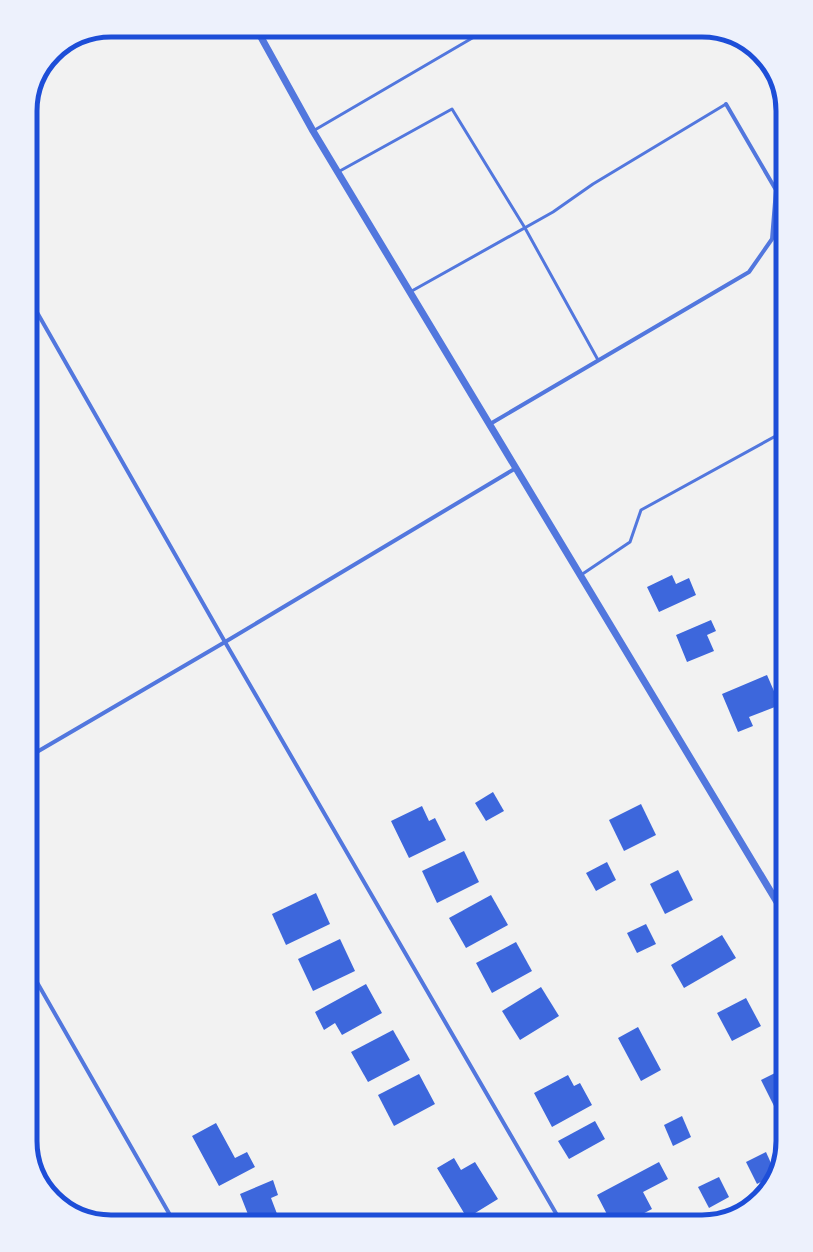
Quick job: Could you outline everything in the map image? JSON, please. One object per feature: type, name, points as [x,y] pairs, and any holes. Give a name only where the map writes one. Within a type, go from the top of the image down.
[{"type":"street","points":[[261,37],[313,131],[776,899]]},
{"type":"street","points":[[490,424],[749,272],[772,239],[776,190],[726,104]]},
{"type":"street","points":[[37,312],[225,642],[557,1215]]},
{"type":"street","points":[[37,752],[225,642],[516,468]]},
{"type":"street","points":[[37,982],[170,1215]]},
{"type":"lane","points":[[313,131],[474,37]]},
{"type":"lane","points":[[410,292],[553,212],[593,184],[726,104]]},
{"type":"lane","points":[[338,172],[452,109],[525,228],[598,360]]},
{"type":"lane","points":[[581,575],[630,542],[640,510],[776,436]]},
{"type":"building","points":[[672,575],[676,584],[689,578],[696,595],[659,612],[647,587]]},
{"type":"building","points":[[711,620],[716,631],[707,635],[714,651],[687,662],[676,635]]},
{"type":"building","points":[[767,675],[776,696],[776,707],[749,717],[753,726],[738,732],[722,694]]},
{"type":"building","points":[[493,792],[504,811],[486,821],[475,803]]},
{"type":"building","points":[[641,804],[656,835],[624,851],[609,820]]},
{"type":"building","points":[[422,806],[429,821],[435,818],[446,840],[409,858],[391,821]]},
{"type":"building","points":[[464,851],[479,882],[437,903],[422,871]]},
{"type":"building","points":[[607,862],[616,880],[596,891],[586,873]]},
{"type":"building","points":[[678,870],[693,900],[665,914],[650,884]]},
{"type":"building","points":[[316,893],[330,924],[286,945],[272,914]]},
{"type":"building","points":[[491,895],[508,925],[466,948],[449,918]]},
{"type":"building","points":[[646,924],[656,944],[637,953],[627,933]]},
{"type":"building","points":[[722,935],[736,958],[684,988],[671,965]]},
{"type":"building","points":[[340,939],[355,971],[313,991],[298,959]]},
{"type":"building","points":[[516,942],[532,971],[492,993],[476,963]]},
{"type":"building","points":[[366,984],[382,1013],[342,1035],[335,1023],[324,1030],[315,1012]]},
{"type":"building","points":[[541,987],[559,1016],[520,1040],[502,1011]]},
{"type":"building","points":[[746,998],[761,1026],[732,1041],[717,1013]]},
{"type":"building","points":[[638,1027],[661,1070],[641,1081],[618,1038]]},
{"type":"building","points":[[393,1030],[410,1060],[368,1082],[351,1052]]},
{"type":"building","points":[[776,1072],[776,1110],[761,1080]]},
{"type":"building","points":[[419,1074],[435,1104],[394,1126],[378,1095]]},
{"type":"building","points":[[568,1075],[574,1086],[580,1083],[592,1105],[552,1127],[534,1093]]},
{"type":"building","points":[[682,1116],[691,1137],[673,1146],[664,1125]]},
{"type":"building","points":[[595,1121],[605,1139],[569,1159],[558,1141]]},
{"type":"building","points":[[216,1123],[235,1158],[247,1152],[255,1167],[219,1186],[192,1136]]},
{"type":"building","points":[[766,1152],[772,1164],[765,1180],[757,1184],[746,1162]]},
{"type":"building","points":[[454,1158],[461,1170],[475,1162],[498,1199],[472,1215],[465,1215],[437,1168]]},
{"type":"building","points":[[659,1162],[668,1179],[643,1192],[652,1209],[640,1215],[607,1215],[597,1195]]},
{"type":"building","points":[[719,1177],[729,1197],[709,1208],[698,1187]]},
{"type":"building","points":[[273,1180],[278,1195],[271,1198],[277,1215],[248,1215],[240,1194]]}]
